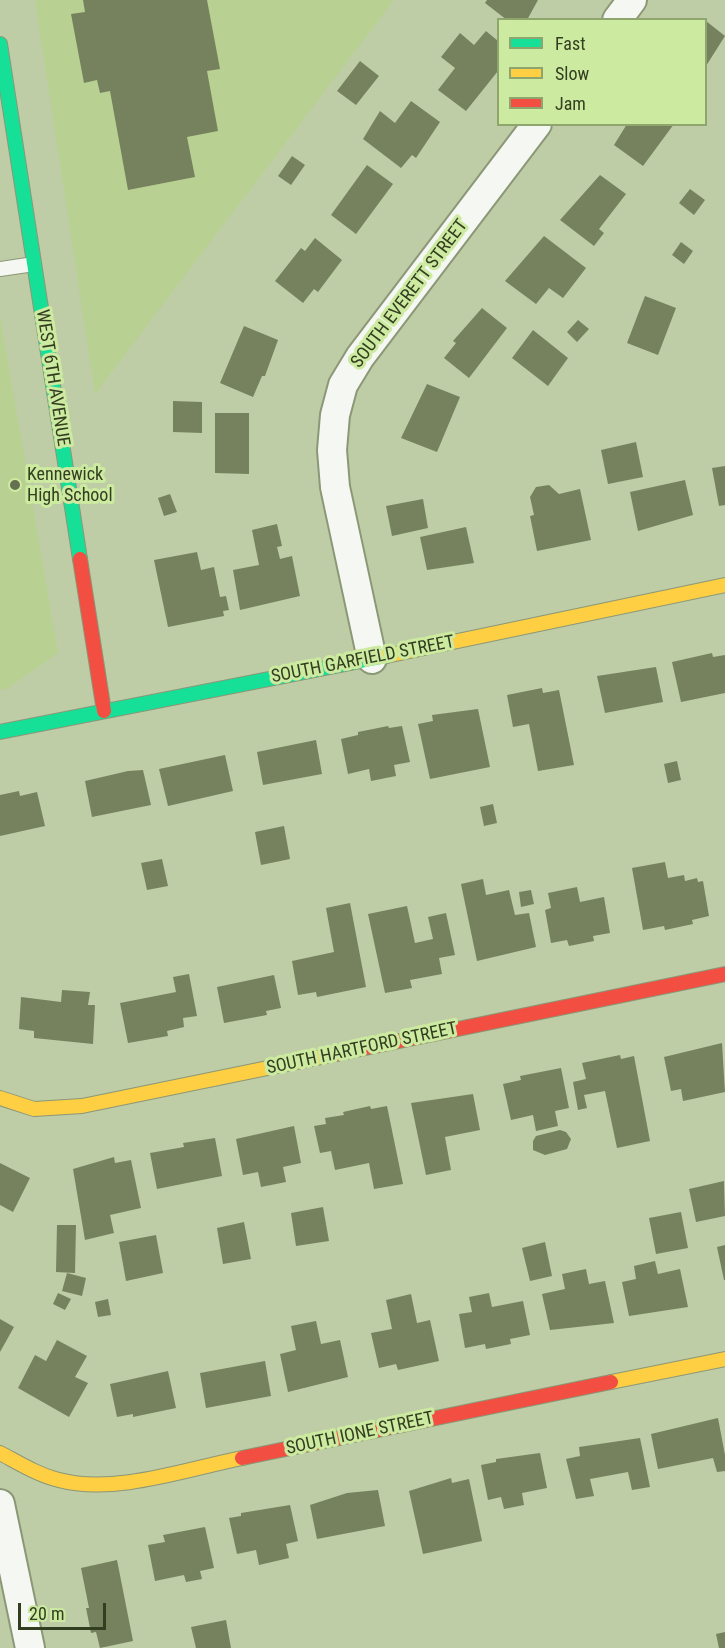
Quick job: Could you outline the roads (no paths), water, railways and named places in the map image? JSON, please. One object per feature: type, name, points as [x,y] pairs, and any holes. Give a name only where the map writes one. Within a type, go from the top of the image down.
[{"type":"street","points":[[618,18],[632,0]]},
{"type":"street","name":"WEST 6TH AVENUE","points":[[0,44],[104,711]]},
{"type":"street","name":"SOUTH EVERETT STREET","points":[[372,659],[335,487],[333,439],[335,415],[343,385],[360,357],[535,126]]},
{"type":"street","name":"SOUTH GARFIELD STREET","points":[[0,732],[372,659],[725,585]]},
{"type":"street","name":"SOUTH HARTFORD STREET","points":[[0,1098],[34,1109],[82,1106],[725,974]]},
{"type":"street","name":"SOUTH IONE STREET","points":[[0,1453],[63,1484],[89,1486],[121,1484],[725,1359]]},
{"type":"street","points":[[0,1504],[30,1648]]},
{"type":"lane","points":[[0,269],[34,264]]},
{"type":"place","name":"Kennewick High School","points":[[15,485]]}]
